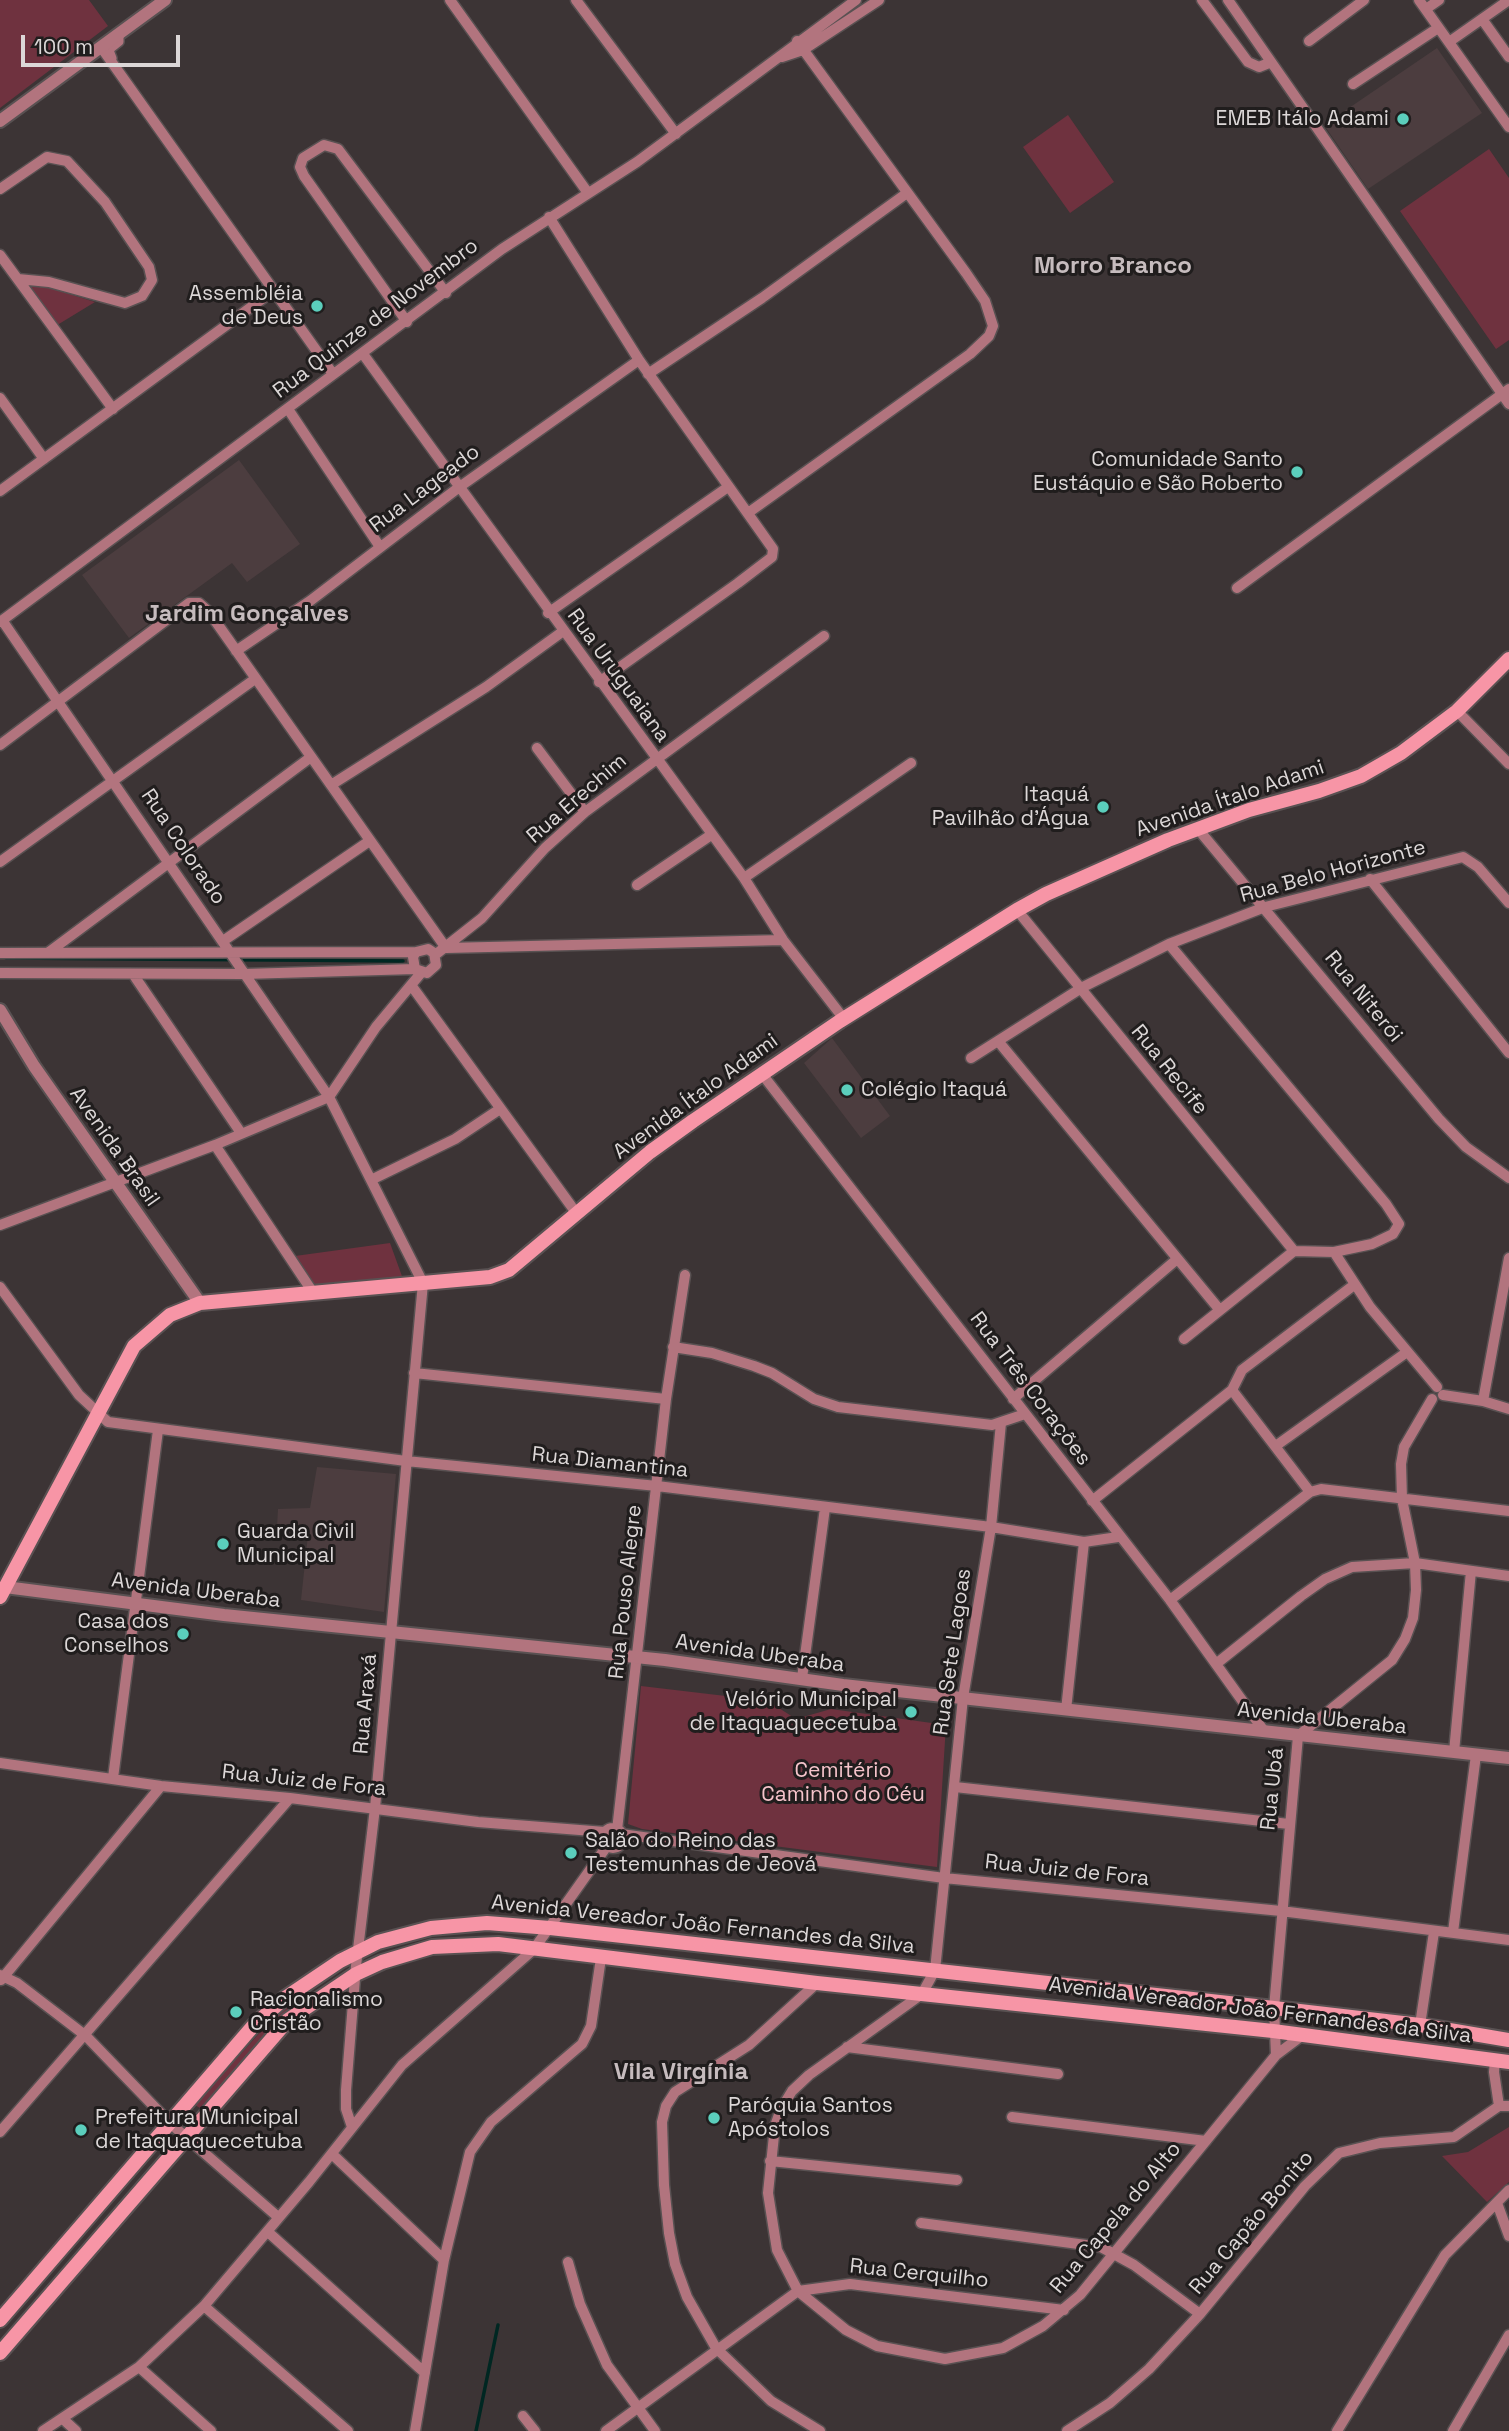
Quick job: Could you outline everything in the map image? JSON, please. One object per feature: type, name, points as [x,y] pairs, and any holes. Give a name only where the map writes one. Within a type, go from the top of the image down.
[{"type":"main road","name":"Avenida Ítalo Adami","points":[[3,1592],[122,1366],[143,1335],[170,1315],[200,1303],[314,1294],[500,1273],[518,1264],[650,1152],[844,1018],[1017,910],[1113,863],[1198,829],[1361,775],[1401,753],[1457,710],[1509,659]]},
{"type":"main road","name":"Avenida Vereador João Fernandes da Silva","points":[[0,2320],[254,2025],[303,1985],[358,1952],[402,1934],[431,1928],[486,1923],[550,1928],[1371,2019],[1509,2040]]},
{"type":"main road","name":"Avenida Vereador João Fernandes da Silva","points":[[0,2353],[138,2190],[188,2139],[277,2030],[300,2011],[356,1974],[382,1962],[432,1947],[477,1943],[601,1958],[652,1961],[817,1983],[1273,2031],[1502,2061]]},
{"type":"main road","points":[[1030,2005],[1032,1981]]},
{"type":"main road","points":[[1367,2043],[1371,2019]]},
{"type":"main road","points":[[15,2302],[29,2318]]},
{"type":"street","points":[[0,121],[165,0]]},
{"type":"street","points":[[450,0],[588,193]]},
{"type":"street","points":[[576,0],[676,134]]},
{"type":"street","name":"Rua Quinze de Novembro","points":[[1,621],[549,217],[676,134],[782,57],[797,41],[856,0]]},
{"type":"street","name":"Rua Quinze de Novembro","points":[[782,57],[803,51],[879,0]]},
{"type":"street","points":[[1202,0],[1248,62],[1259,67],[1269,63]]},
{"type":"street","points":[[1228,0],[1264,50],[1269,63],[1505,392],[1509,404]]},
{"type":"street","points":[[1309,41],[1364,0]]},
{"type":"street","points":[[1419,0],[1509,127]]},
{"type":"street","points":[[1426,9],[1439,0]]},
{"type":"street","points":[[1450,42],[1509,0]]},
{"type":"street","points":[[1482,19],[1509,57]]},
{"type":"street","points":[[1353,84],[1438,28]]},
{"type":"street","points":[[118,72],[110,50],[120,42],[120,33]]},
{"type":"street","points":[[748,513],[970,354],[989,336],[993,326],[979,292],[797,41]]},
{"type":"street","points":[[101,47],[333,374]]},
{"type":"street","points":[[407,322],[304,176],[300,167],[303,159],[324,145],[338,149],[446,293]]},
{"type":"street","points":[[0,188],[47,157],[67,161],[105,202],[149,267],[152,280],[142,296],[125,303],[49,282],[18,279]]},
{"type":"street","points":[[648,374],[762,298],[907,193]]},
{"type":"street","points":[[549,217],[648,374],[770,541],[772,557],[599,682]]},
{"type":"street","points":[[0,256],[113,409]]},
{"type":"street","points":[[0,491],[273,291]]},
{"type":"street","name":"Rua Uruguaiana","points":[[363,354],[548,613],[744,878],[783,940],[844,1018]]},
{"type":"street","name":"Rua Lageado","points":[[236,651],[310,601],[458,488],[639,360]]},
{"type":"street","points":[[1237,588],[1505,392]]},
{"type":"street","points":[[0,398],[44,459]]},
{"type":"street","points":[[288,409],[380,547]]},
{"type":"street","points":[[548,613],[728,487]]},
{"type":"street","points":[[0,745],[190,603],[199,603],[209,612],[368,842],[446,948],[783,940]]},
{"type":"street","name":"Rua Colorado","points":[[1,621],[115,781],[329,1097],[373,1179],[423,1283]]},
{"type":"street","points":[[331,785],[486,687],[562,632]]},
{"type":"street","name":"Rua Erechim","points":[[418,971],[433,970],[436,965],[435,955],[482,918],[545,848],[585,812],[654,758],[824,636]]},
{"type":"street","points":[[0,862],[255,679]]},
{"type":"street","points":[[1457,710],[1509,764]]},
{"type":"street","points":[[537,748],[585,812]]},
{"type":"street","points":[[48,953],[311,757]]},
{"type":"street","points":[[744,878],[911,762]]},
{"type":"street","name":"Rua Niterói","points":[[1198,829],[1439,1119],[1466,1147],[1509,1178]]},
{"type":"street","points":[[637,885],[711,835]]},
{"type":"street","points":[[223,941],[368,842]]},
{"type":"street","name":"Rua Belo Horizonte","points":[[971,1058],[1080,989],[1169,944],[1265,907],[1463,857],[1478,867],[1509,903]]},
{"type":"street","points":[[1370,879],[1509,1052]]},
{"type":"street","name":"Rua Recife","points":[[1017,910],[1294,1251]]},
{"type":"street","points":[[1169,944],[1399,1221],[1398,1228],[1386,1239],[1334,1252],[1294,1251],[1184,1339]]},
{"type":"street","points":[[0,953],[232,956],[428,949],[435,955]]},
{"type":"street","points":[[0,1225],[215,1145],[329,1097],[376,1027],[411,985],[418,971],[413,957],[416,951]]},
{"type":"street","points":[[0,973],[418,971]]},
{"type":"street","points":[[133,974],[241,1133]]},
{"type":"street","points":[[411,985],[577,1214]]},
{"type":"street","name":"Avenida Brasil","points":[[0,1010],[34,1066],[200,1303]]},
{"type":"street","points":[[998,1041],[1219,1309]]},
{"type":"street","name":"Rua Três Corações","points":[[762,1074],[1118,1537],[1170,1600],[1264,1731]]},
{"type":"street","points":[[373,1179],[455,1139],[500,1109]]},
{"type":"street","points":[[215,1145],[314,1294]]},
{"type":"street","points":[[1334,1252],[1354,1285],[1440,1391],[1509,1409]]},
{"type":"street","points":[[1483,1401],[1506,1304],[1509,1258]]},
{"type":"street","points":[[1013,1399],[1104,1325],[1176,1260]]},
{"type":"street","name":"Rua Pouso Alegre","points":[[619,1832],[666,1399],[685,1275]]},
{"type":"street","name":"Rua Araxá","points":[[352,2127],[346,2109],[346,2090],[358,1952],[376,1808],[423,1283]]},
{"type":"street","points":[[1092,1501],[1232,1390],[1242,1370],[1354,1285]]},
{"type":"street","points":[[0,1287],[79,1395],[98,1416]]},
{"type":"street","points":[[673,1347],[712,1353],[754,1366],[772,1373],[814,1399],[838,1407],[972,1423],[1001,1423],[1025,1414]]},
{"type":"street","points":[[1276,1445],[1407,1352]]},
{"type":"street","points":[[414,1373],[666,1399]]},
{"type":"street","points":[[1232,1390],[1310,1492]]},
{"type":"street","name":"Rua Ubá","points":[[1273,2031],[1281,1911],[1298,1736],[1392,1660],[1413,1618],[1415,1563],[1402,1499],[1401,1464],[1404,1447],[1432,1399],[1438,1400],[1440,1391]]},
{"type":"street","name":"Rua Diamantina","points":[[98,1416],[108,1422],[158,1430],[406,1461],[657,1486],[991,1527],[1084,1542],[1118,1537]]},
{"type":"street","name":"Rua Sete Lagoas","points":[[935,1970],[962,1698],[991,1527],[1001,1423]]},
{"type":"street","points":[[113,1778],[158,1430]]},
{"type":"street","points":[[1170,1600],[1310,1492],[1321,1489],[1509,1511]]},
{"type":"street","points":[[802,1678],[825,1508]]},
{"type":"street","points":[[1066,1710],[1084,1542]]},
{"type":"street","points":[[1216,1664],[1325,1579],[1352,1567],[1415,1563],[1509,1576]]},
{"type":"street","points":[[1454,1752],[1471,1571]]},
{"type":"street","name":"Avenida Uberaba","points":[[3,1592],[639,1658],[1066,1710],[1509,1758]]},
{"type":"street","points":[[1453,1932],[1476,1755]]},
{"type":"street","name":"Rua Juiz de Fora","points":[[0,1763],[161,1786],[290,1798],[478,1822],[619,1832],[944,1878],[1281,1911],[1509,1940]]},
{"type":"street","points":[[161,1786],[2,1977],[86,2036],[171,2124],[278,2217]]},
{"type":"street","points":[[955,1787],[1289,1824]]},
{"type":"street","points":[[0,2132],[290,1798]]},
{"type":"street","points":[[605,1832],[603,1838],[607,1846]]},
{"type":"street","points":[[607,1846],[619,1846],[619,1832]]},
{"type":"street","points":[[43,2431],[139,2367],[204,2306],[268,2232],[402,2065],[534,1949],[607,1846]]},
{"type":"street","points":[[1420,2025],[1434,1932]]},
{"type":"street","points":[[415,2431],[444,2260],[474,2145],[491,2122],[582,2043],[591,2026],[601,1958]]},
{"type":"street","name":"Avenida Vereador João Fernandes da Silva","points":[[922,1994],[935,1970]]},
{"type":"street","points":[[817,1983],[749,2045],[686,2084],[666,2106],[662,2122],[664,2185],[675,2264],[688,2297],[716,2348],[771,2401],[820,2431]]},
{"type":"street","name":"Rua Capela do Alto","points":[[922,1994],[847,2047],[792,2091],[775,2126],[768,2193],[771,2226],[777,2250],[798,2291],[846,2330],[877,2346],[945,2359],[1003,2348],[1044,2326],[1065,2310],[1115,2253],[1276,2055],[1304,2035]]},
{"type":"street","points":[[1273,2031],[1276,2055]]},
{"type":"street","points":[[847,2047],[1058,2074]]},
{"type":"street","name":"Rua Capão Bonito","points":[[1067,2431],[1110,2403],[1149,2370],[1200,2314],[1305,2186],[1339,2153],[1354,2147],[1454,2137],[1504,2106],[1493,2072],[1502,2061]]},
{"type":"street","points":[[1012,2117],[1206,2141]]},
{"type":"street","points":[[332,2154],[444,2260]]},
{"type":"street","points":[[770,2161],[957,2180]]},
{"type":"street","points":[[1337,2431],[1445,2255],[1509,2190]]},
{"type":"street","points":[[1497,2203],[1509,2236]]},
{"type":"street","points":[[921,2222],[1080,2242],[1115,2253],[1200,2314]]},
{"type":"street","points":[[268,2232],[425,2373]]},
{"type":"street","points":[[568,2262],[580,2304],[601,2353],[636,2409],[655,2431]]},
{"type":"street","name":"Rua Cerquilho","points":[[606,2431],[716,2348],[798,2291],[825,2285],[886,2287],[1065,2310]]},
{"type":"street","points":[[204,2306],[348,2431]]},
{"type":"street","points":[[1452,2431],[1509,2335]]},
{"type":"street","points":[[139,2367],[211,2431]]},
{"type":"street","points":[[523,2416],[535,2431]]},
{"type":"street","points":[[63,2419],[76,2431]]},
{"type":"shaded area","name":"EMEB Itálo Adami","points":[[1437,48],[1482,113],[1368,189],[1324,125]]},
{"type":"shaded area","points":[[239,460],[300,544],[247,582],[232,563],[129,638],[82,575]]},
{"type":"shaded area","name":"Colégio Itaquá","points":[[832,1038],[890,1116],[861,1138],[804,1063]]},
{"type":"shaded area","points":[[317,1467],[396,1474],[384,1612],[301,1600],[308,1535],[277,1527],[278,1509],[310,1508]]},
{"type":"green space","points":[[0,0],[89,0],[108,26],[0,108]]},
{"type":"green space","points":[[1068,115],[1114,182],[1070,213],[1023,147]]},
{"type":"green space","points":[[1489,149],[1509,178],[1509,340],[1496,349],[1400,211]]},
{"type":"green space","points":[[34,283],[95,302],[54,327],[25,287]]},
{"type":"green space","points":[[390,1243],[403,1279],[318,1289],[295,1256]]},
{"type":"green space","name":"Cemitério Caminho do Céu","points":[[641,1686],[768,1701],[796,1719],[831,1709],[946,1725],[937,1867],[642,1829],[628,1824]]},
{"type":"green space","points":[[289,2000],[296,2003],[200,2108],[195,2105]]},
{"type":"green space","points":[[1509,2127],[1509,2182],[1487,2202],[1442,2156],[1468,2152]]},
{"type":"waterway","points":[[6,958],[403,961]]},
{"type":"waterway","points":[[476,2431],[498,2325]]},
{"type":"place","name":"EMEB Itálo Adami","points":[[1403,119]]},
{"type":"place","name":"Assembléia de Deus","points":[[317,306]]},
{"type":"place","name":"Comunidade Santo Eustáquio e São Roberto","points":[[1297,472]]},
{"type":"place","name":"Itaquá Pavilhão d'Água","points":[[1103,807]]},
{"type":"place","name":"Colégio Itaquá","points":[[847,1090]]},
{"type":"place","name":"Guarda Civil Municipal","points":[[223,1544]]},
{"type":"place","name":"Casa dos Conselhos","points":[[183,1634]]},
{"type":"place","name":"Velório Municipal de Itaquaquecetuba","points":[[911,1712]]},
{"type":"place","name":"Salão do Reino das Testemunhas de Jeová","points":[[571,1853]]},
{"type":"place","name":"Racionalismo Cristão","points":[[236,2012]]},
{"type":"place","name":"Paróquia Santos Apóstolos","points":[[714,2118]]},
{"type":"place","name":"Prefeitura Municipal de Itaquaquecetuba","points":[[81,2130]]},
{"type":"district","name":"Morro Branco","points":[[1113,266]]},
{"type":"district","name":"Jardim Gonçalves","points":[[247,614]]},
{"type":"district","name":"Vila Virgínia","points":[[681,2072]]}]
